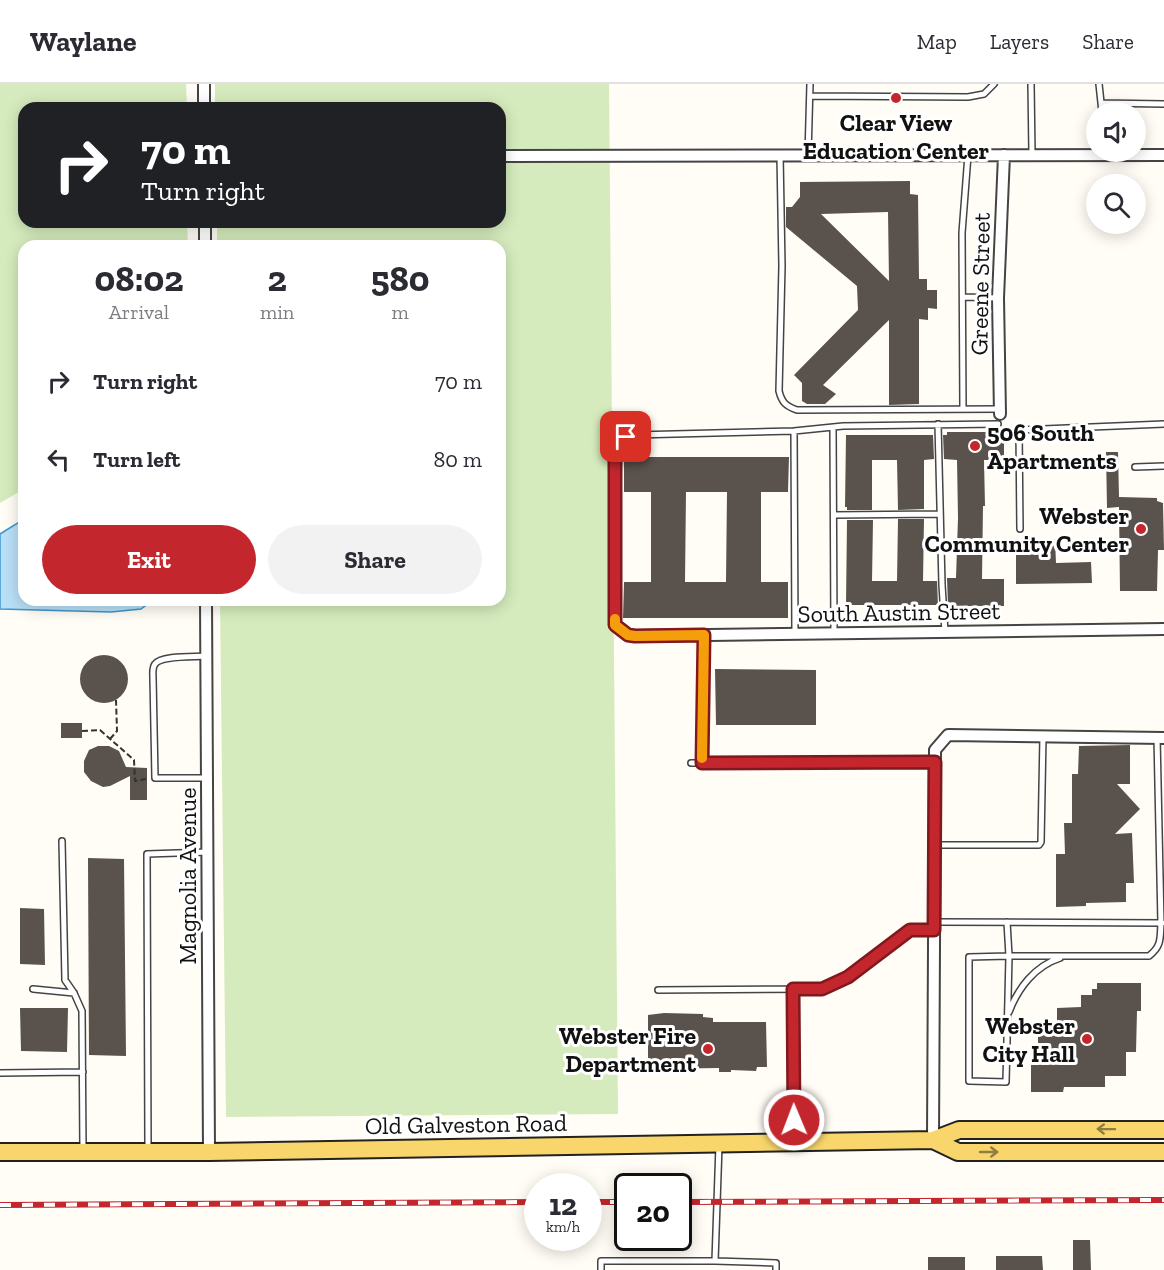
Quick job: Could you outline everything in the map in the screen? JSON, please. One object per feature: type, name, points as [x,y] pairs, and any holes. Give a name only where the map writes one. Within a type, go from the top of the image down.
[{"type":"main road","name":"Old Galveston Road","points":[[0,1152],[209,1152],[933,1140],[959,1130],[1164,1130]]},
{"type":"main road","name":"Old Galveston Road","points":[[933,1140],[958,1152],[1164,1152]]},
{"type":"main road","points":[[1120,1152],[1145,1141],[1164,1142]]},
{"type":"street","points":[[204,84],[204,102]]},
{"type":"street","points":[[506,156],[1086,154]]},
{"type":"street","points":[[1146,154],[1164,155]]},
{"type":"street","name":"Greene Street","points":[[999,416],[998,298],[1004,155]]},
{"type":"street","name":"Magnolia Avenue","points":[[206,606],[209,1152]]},
{"type":"street","name":"South Austin Street","points":[[635,636],[1164,629]]},
{"type":"street","points":[[933,1140],[935,750],[948,735],[1160,737]]},
{"type":"lane","points":[[808,155],[810,84]]},
{"type":"lane","points":[[810,96],[968,98],[984,94],[994,84]]},
{"type":"lane","points":[[1031,84],[1032,155]]},
{"type":"lane","points":[[1100,84],[1101,102]]},
{"type":"lane","points":[[1146,104],[1164,104]]},
{"type":"lane","points":[[780,155],[782,266],[779,391],[781,401],[787,407],[797,410],[963,409],[999,416]]},
{"type":"lane","points":[[963,409],[962,233],[968,155]]},
{"type":"lane","points":[[963,297],[998,298]]},
{"type":"lane","points":[[635,636],[628,635],[615,625],[615,448],[618,441],[635,435],[938,424],[999,416]]},
{"type":"lane","points":[[938,424],[945,632]]},
{"type":"lane","points":[[1020,529],[1019,430],[1164,424]]},
{"type":"lane","points":[[833,427],[834,633]]},
{"type":"lane","points":[[794,431],[795,634]]},
{"type":"lane","points":[[1136,467],[1164,466]]},
{"type":"lane","points":[[834,515],[940,514]]},
{"type":"lane","points":[[702,763],[704,635]]},
{"type":"lane","points":[[206,656],[165,658],[153,666],[155,778],[207,778]]},
{"type":"lane","points":[[935,845],[1039,845],[1041,842],[1043,736]]},
{"type":"lane","points":[[1007,922],[1009,956],[1006,1082],[969,1081],[969,957],[1009,956],[1149,956],[1157,950],[1162,923],[1160,737]]},
{"type":"lane","points":[[691,764],[935,762]]},
{"type":"lane","points":[[63,841],[65,980],[82,1011],[83,1152]]},
{"type":"lane","points":[[148,1152],[147,854],[207,852]]},
{"type":"lane","points":[[658,990],[822,989],[848,977],[910,930],[934,926],[1007,922],[1162,923]]},
{"type":"lane","points":[[1008,1016],[1015,999],[1028,979],[1046,964],[1068,956]]},
{"type":"lane","points":[[33,989],[74,993]]},
{"type":"lane","points":[[793,989],[794,1142]]},
{"type":"lane","points":[[0,1073],[83,1072]]},
{"type":"lane","points":[[715,1261],[719,1144]]},
{"type":"lane","points":[[601,1270],[601,1261],[776,1263],[776,1270]]},
{"type":"path","points":[[110,739],[117,731],[116,700]]},
{"type":"path","points":[[82,731],[100,730],[134,760],[135,781],[155,778]]},
{"type":"green space","points":[[0,84],[186,84],[187,102],[18,102],[18,228],[187,228],[188,240],[18,240],[18,492],[0,503]]},
{"type":"green space","points":[[215,84],[609,84],[618,1114],[226,1117],[220,606],[506,606],[506,240],[217,240],[217,228],[506,228],[506,102],[215,102]]},
{"type":"water","points":[[18,523],[18,606],[145,606],[141,609],[111,612],[0,609],[0,534]]},
{"type":"building","points":[[910,181],[910,194],[918,195],[919,279],[927,279],[927,290],[937,290],[937,309],[928,308],[928,320],[919,319],[919,404],[889,405],[889,320],[823,385],[836,394],[825,404],[807,404],[802,401],[802,383],[794,375],[858,310],[857,286],[786,227],[786,207],[792,207],[800,197],[800,182]],"holes":[[[888,212],[889,281],[821,214]]]},
{"type":"building","points":[[947,432],[1004,432],[1004,460],[984,460],[982,579],[1004,579],[1004,606],[948,606],[947,578],[956,578],[958,518],[957,460],[944,459],[943,435],[947,435]]},
{"type":"building","points":[[846,435],[933,435],[934,459],[924,460],[924,509],[898,510],[897,460],[872,460],[872,510],[847,510],[845,507]]},
{"type":"building","name":"Webster Community Center","points":[[1106,452],[1118,452],[1119,497],[1157,498],[1157,501],[1163,503],[1164,550],[1158,550],[1157,591],[1120,591],[1119,507],[1107,508]]},
{"type":"building","points":[[624,457],[789,457],[788,492],[761,492],[761,582],[788,582],[788,618],[623,618],[624,582],[651,582],[651,492],[624,492]],"holes":[[[686,492],[727,492],[726,582],[685,582]]]},
{"type":"building","points":[[898,519],[924,519],[923,581],[937,581],[938,605],[846,605],[847,520],[873,520],[872,581],[897,581]]},
{"type":"building","points":[[1055,539],[1056,563],[1091,562],[1092,583],[1016,584],[1016,541]]},
{"type":"building","points":[[99,655],[109,655],[121,662],[128,674],[128,684],[121,696],[109,703],[99,703],[84,692],[80,684],[80,674],[91,659]]},
{"type":"building","points":[[715,669],[816,670],[816,725],[716,725]]},
{"type":"building","points":[[61,723],[82,723],[82,738],[61,738]]},
{"type":"building","points":[[1130,745],[1130,784],[1117,784],[1140,809],[1115,834],[1132,833],[1134,883],[1126,883],[1126,902],[1086,903],[1086,906],[1056,907],[1056,854],[1065,854],[1064,823],[1072,823],[1072,774],[1078,774],[1079,746]]},
{"type":"building","points":[[98,746],[109,746],[119,751],[126,767],[147,768],[147,800],[130,800],[130,776],[103,787],[91,781],[84,772],[84,761],[89,750]]},
{"type":"building","points":[[88,858],[124,859],[126,1056],[89,1055]]},
{"type":"building","points":[[20,908],[44,909],[45,965],[20,964]]},
{"type":"building","name":"Webster City Hall","points":[[1097,983],[1141,983],[1141,1011],[1137,1011],[1136,1052],[1126,1052],[1126,1076],[1105,1076],[1105,1087],[1064,1087],[1063,1092],[1031,1092],[1031,1044],[1038,1043],[1038,1034],[1043,1034],[1043,1030],[1057,1030],[1057,1008],[1081,1007],[1081,995],[1092,995],[1092,989],[1097,989]]},
{"type":"building","points":[[20,1008],[68,1008],[67,1052],[21,1051]]},
{"type":"building","points":[[703,1014],[703,1017],[713,1018],[713,1022],[766,1022],[767,1067],[757,1067],[756,1071],[731,1070],[731,1072],[719,1072],[719,1068],[648,1069],[648,1015]]},
{"type":"building","points":[[1073,1240],[1090,1240],[1091,1270],[1073,1270]]},
{"type":"building","points":[[996,1256],[1042,1256],[1043,1270],[996,1270]]},
{"type":"building","points":[[928,1257],[965,1257],[965,1270],[928,1270]]},
{"type":"railway","points":[[692,1202],[1164,1200]]},
{"type":"railway","points":[[0,1205],[524,1202]]},
{"type":"railway","points":[[602,1202],[614,1202]]},
{"type":"slow traffic","points":[[615,619],[615,625],[628,635],[704,635],[702,758]]},
{"type":"place","name":"Clear View Education Center","points":[[896,98]]},
{"type":"place","name":"506 South Apartments","points":[[975,446]]},
{"type":"place","name":"Webster Community Center","points":[[1141,529]]},
{"type":"place","name":"Webster City Hall","points":[[1087,1039]]},
{"type":"place","name":"Webster Fire Department","points":[[708,1049]]},
{"type":"route","points":[[626,437],[618,441],[615,448],[615,625],[628,635],[635,636],[704,635],[702,763],[935,762],[934,930],[910,930],[848,977],[822,989],[793,989],[794,1120]]}]
